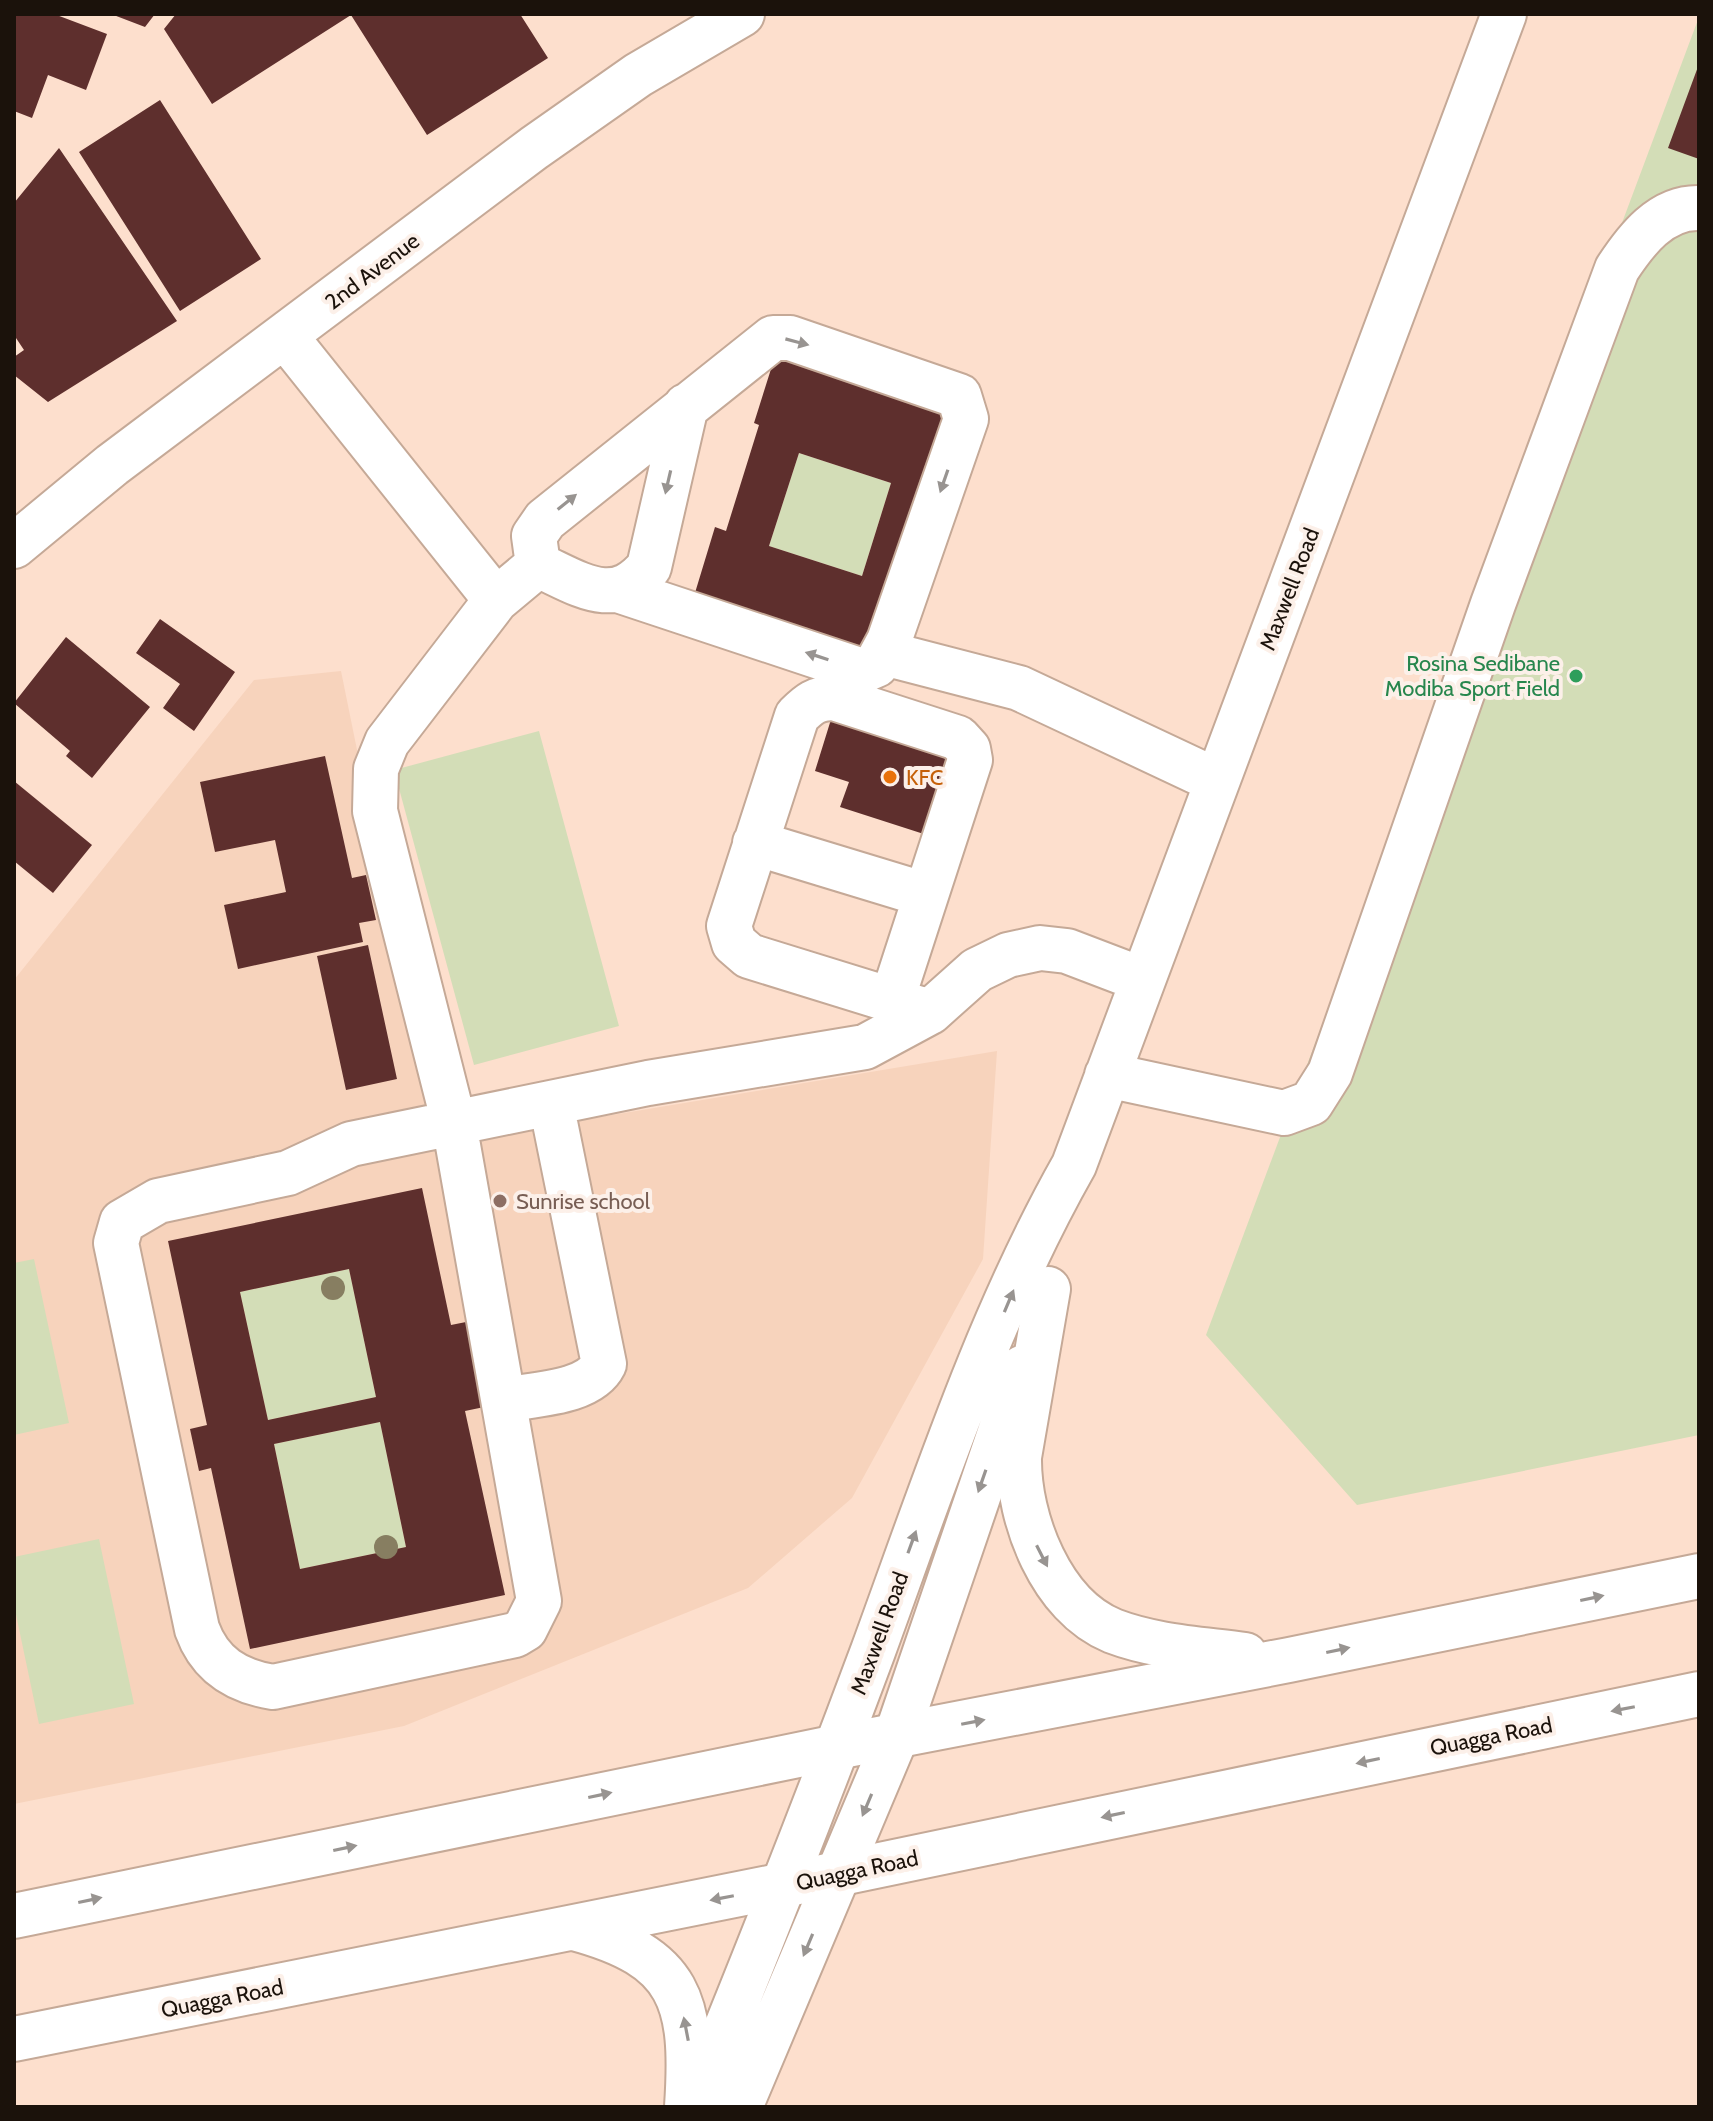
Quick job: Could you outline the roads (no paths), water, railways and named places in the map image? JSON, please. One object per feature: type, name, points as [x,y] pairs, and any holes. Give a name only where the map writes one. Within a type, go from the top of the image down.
[{"type":"main road","name":"2nd Avenue","points":[[14,546],[112,465],[534,148],[638,75],[742,14]]},
{"type":"main road","name":"Maxwell Road","points":[[694,2107],[784,1885],[963,1408],[1046,1214],[1074,1165],[1504,14]]},
{"type":"main road","points":[[1107,1075],[1284,1113],[1311,1103],[1330,1073],[1493,604],[1617,269],[1636,240],[1661,219],[1685,208],[1699,208]]},
{"type":"main road","points":[[285,336],[496,600]]},
{"type":"main road","points":[[773,338],[790,338],[959,396],[966,419],[884,653],[876,665],[862,671],[621,591],[598,590],[538,565],[534,536],[545,520],[773,338]]},
{"type":"main road","points":[[621,591],[636,582],[649,567],[686,406]]},
{"type":"main road","points":[[538,565],[496,600],[387,742],[376,769],[375,811],[454,1123],[539,1601],[525,1629],[515,1635],[273,1687],[251,1684],[230,1673],[204,1650],[197,1629],[116,1243],[122,1222],[158,1201],[288,1173],[351,1144],[454,1123],[648,1083],[865,1047],[911,1006],[1008,955],[1040,948],[1067,951],[1143,980]]},
{"type":"main road","points":[[884,653],[1019,688],[1217,781]]},
{"type":"main road","points":[[834,698],[958,738],[968,749],[970,760],[926,895],[911,1006],[749,956],[734,943],[729,926],[755,843],[797,716],[810,703],[834,698]]},
{"type":"main road","points":[[755,843],[926,895]]},
{"type":"main road","points":[[504,1400],[579,1385],[601,1371],[604,1364],[551,1103]]},
{"type":"main road","name":"Maxwell Road","points":[[740,2107],[896,1737],[1048,1289],[1068,1219],[1074,1165]]},
{"type":"main road","points":[[1048,1289],[1019,1457],[1022,1504],[1045,1563],[1075,1602],[1111,1630],[1186,1649],[1289,1660]]},
{"type":"main road","points":[[14,1916],[837,1747],[1289,1660],[1699,1576]]},
{"type":"main road","name":"Quagga Road","points":[[14,2039],[839,1874],[1699,1694]]},
{"type":"main road","points":[[571,1928],[619,1940],[643,1953],[674,1989],[688,2037],[687,2107]]},
{"type":"place","name":"Rosina Sedibane Modiba Sport Field","points":[[1576,676]]},
{"type":"place","name":"KFC","points":[[890,777]]},
{"type":"place","name":"Sunrise school","points":[[500,1201]]}]
